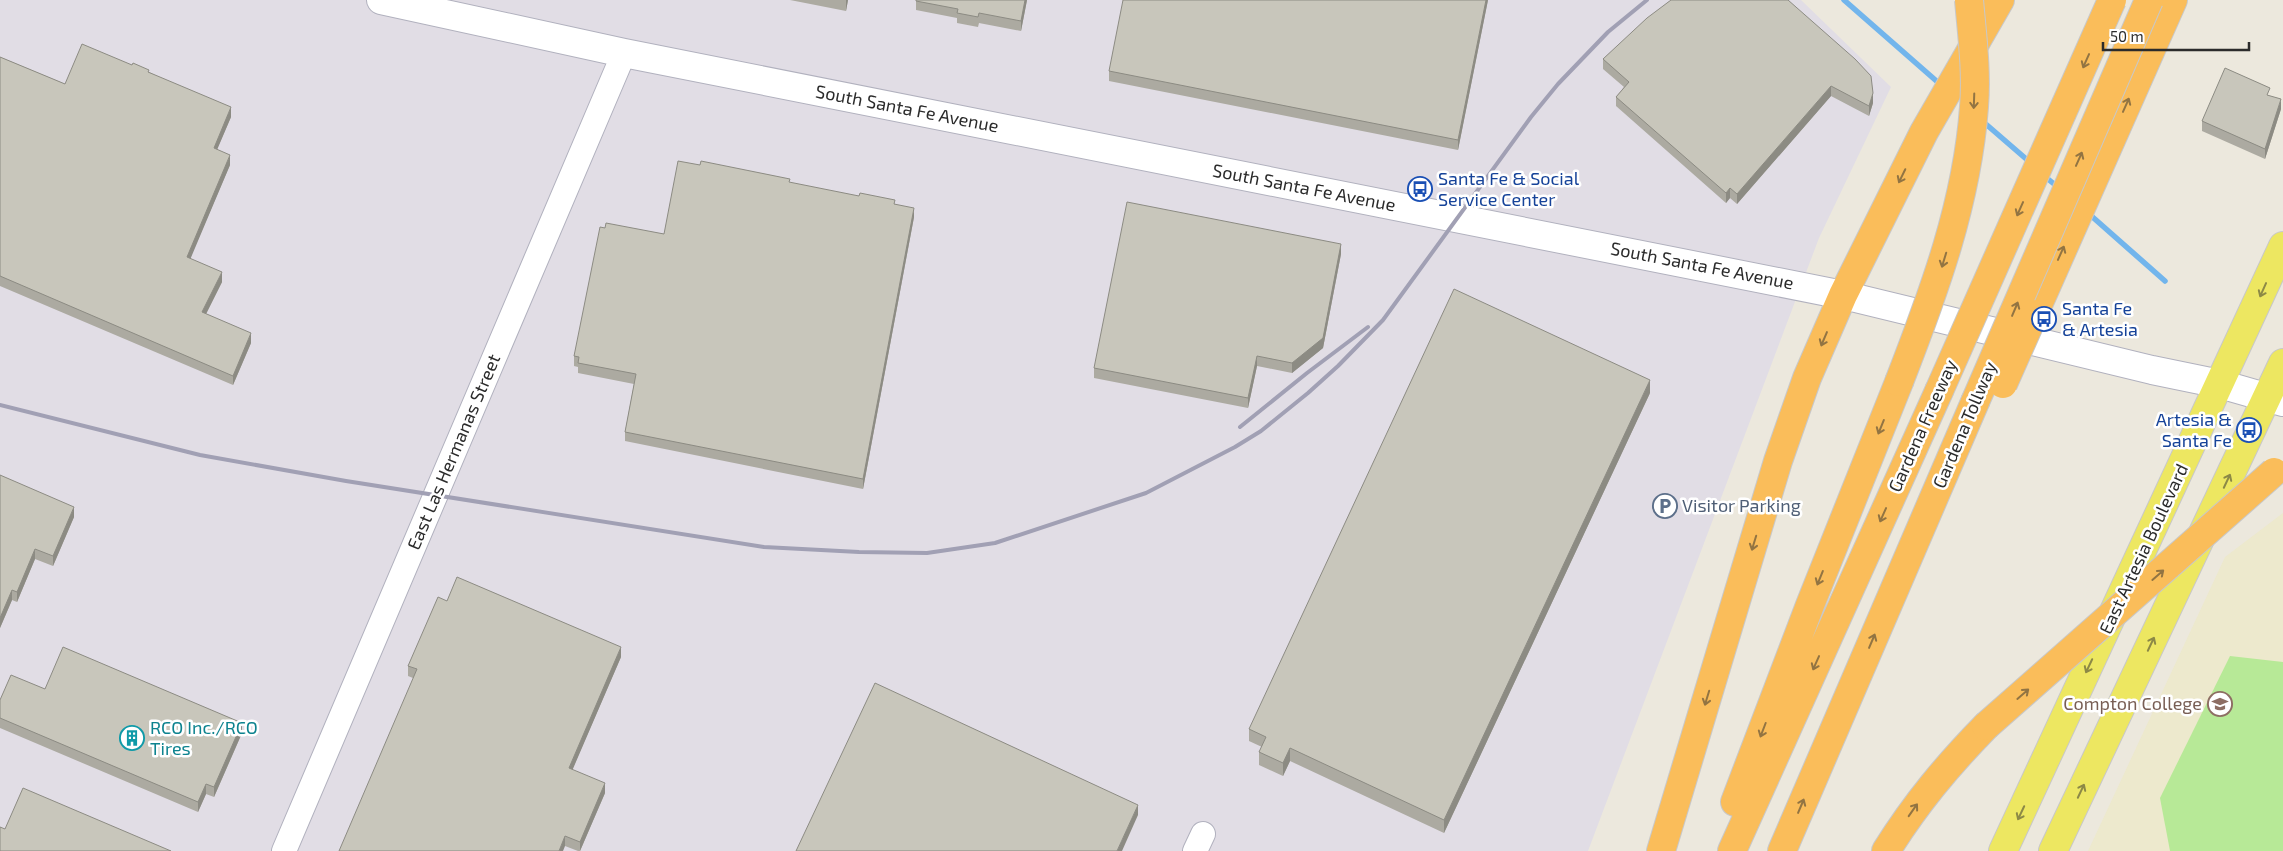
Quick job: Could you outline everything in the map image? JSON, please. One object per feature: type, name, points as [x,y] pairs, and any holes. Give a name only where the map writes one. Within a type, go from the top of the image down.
[{"type":"highway","points":[[1717,851],[1810,604],[1900,382],[1940,274],[1953,231],[1965,176],[1974,97],[1975,71],[1969,0]]},
{"type":"highway","points":[[1661,851],[1778,462],[1807,378],[1843,295],[1924,132],[2000,0]]},
{"type":"highway","name":"Gardena Freeway","points":[[1732,851],[2112,0]]},
{"type":"highway","name":"Gardena Tollway","points":[[1782,851],[1984,404],[2148,0]]},
{"type":"highway","points":[[1803,851],[1984,404],[2173,0]]},
{"type":"highway","points":[[1886,851],[1911,811],[1936,779],[1986,726],[2280,466]]},
{"type":"main road","name":"South Santa Fe Avenue","points":[[381,0],[624,53],[1843,295],[2124,364],[2220,384],[2275,400]]},
{"type":"main road","name":"East Artesia Boulevard","points":[[2003,851],[2283,246]]},
{"type":"main road","points":[[2053,851],[2275,400],[2283,363]]},
{"type":"street","name":"East Las Hermanas Street","points":[[284,851],[624,53]]},
{"type":"shaded area","points":[[0,0],[1801,0],[1891,87],[1819,238],[1588,851],[0,851]]},
{"type":"shaded area","name":"Compton College","points":[[2283,513],[2283,851],[2088,851],[2225,557]]},
{"type":"green space","points":[[2230,656],[2283,662],[2283,851],[2170,851],[2160,798]]},
{"type":"building","points":[[916,0],[1025,0],[1021,21],[979,13],[978,17],[957,13],[958,9]]},
{"type":"building","points":[[1123,0],[1486,0],[1458,140],[1109,71]]},
{"type":"building","points":[[1671,0],[1788,0],[1855,59],[1871,76],[1873,93],[1869,106],[1831,86],[1737,194],[1730,188],[1726,193],[1616,97],[1629,82],[1603,59],[1647,18]]},
{"type":"building","points":[[82,44],[132,65],[133,63],[149,70],[148,72],[231,107],[214,148],[230,155],[187,257],[222,272],[202,312],[251,333],[233,376],[0,276],[0,57],[65,84]]},
{"type":"building","points":[[2225,68],[2270,88],[2267,95],[2281,99],[2265,149],[2202,121]]},
{"type":"building","points":[[678,161],[700,165],[701,161],[790,179],[789,182],[859,196],[860,193],[895,200],[894,204],[914,208],[863,479],[625,432],[636,374],[578,363],[579,357],[574,356],[600,227],[605,228],[606,223],[664,234]]},
{"type":"building","points":[[1127,202],[1341,244],[1323,338],[1292,363],[1257,356],[1248,398],[1094,368]]},
{"type":"building","points":[[1454,289],[1650,380],[1444,820],[1290,748],[1283,763],[1259,752],[1266,737],[1249,729]]},
{"type":"building","points":[[0,475],[74,507],[53,556],[35,549],[17,592],[12,590],[0,618]]},
{"type":"building","points":[[457,577],[621,647],[569,768],[605,783],[580,842],[565,836],[559,851],[339,851],[417,669],[408,666],[438,597],[447,601]]},
{"type":"building","name":"RCO Inc./RCO Tires","points":[[63,647],[242,723],[214,787],[206,784],[198,802],[0,718],[0,700],[11,675],[45,689]]},
{"type":"building","points":[[875,683],[1138,805],[1117,851],[796,851]]},
{"type":"building","points":[[23,788],[171,851],[0,851],[0,827],[5,829]]},
{"type":"waterway","points":[[1844,0],[1941,85]]},
{"type":"waterway","points":[[1980,119],[2032,164]]},
{"type":"waterway","points":[[2042,174],[2060,189]]},
{"type":"waterway","points":[[2088,213],[2165,281]]},
{"type":"railway","points":[[0,405],[200,455],[346,481],[764,547],[859,552],[927,553],[995,543],[1146,493],[1235,447],[1261,431],[1308,393],[1338,366],[1383,320],[1531,117],[1558,84],[1608,32],[1647,0]]},
{"type":"railway","points":[[1240,427],[1368,327]]},
{"type":"place","name":"Santa Fe & Social Service Center","points":[[1420,189]]},
{"type":"place","name":"Santa Fe & Artesia","points":[[2044,319]]},
{"type":"place","name":"Artesia & Santa Fe","points":[[2249,430]]},
{"type":"place","name":"Visitor Parking","points":[[1665,506]]},
{"type":"place","name":"Compton College","points":[[2220,704]]},
{"type":"place","name":"RCO Inc./RCO Tires","points":[[132,738]]}]
